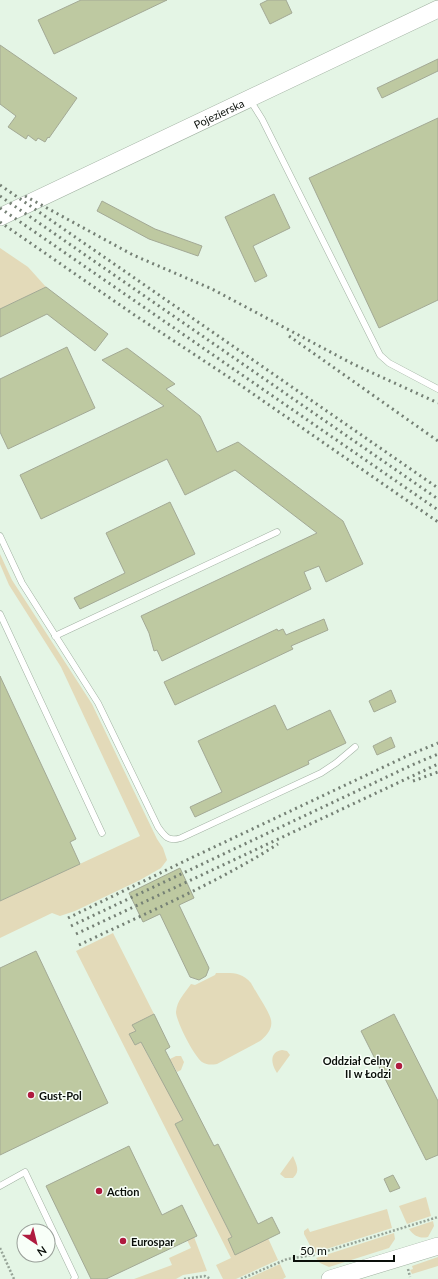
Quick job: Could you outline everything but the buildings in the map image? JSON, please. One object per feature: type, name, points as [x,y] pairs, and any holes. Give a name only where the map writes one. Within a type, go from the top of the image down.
[{"type":"street","name":"Pojezierska","points":[[0,217],[438,9]]},
{"type":"street","points":[[339,1278],[438,1246]]},
{"type":"lane","points":[[249,99],[262,119],[380,355],[389,363],[438,389]]},
{"type":"lane","points":[[55,636],[276,532]]},
{"type":"lane","points":[[0,536],[22,582],[98,703],[158,827],[168,838],[174,840],[181,838],[321,773],[355,747]]},
{"type":"lane","points":[[0,614],[102,832]]},
{"type":"lane","points":[[0,1186],[25,1172],[74,1279]]},
{"type":"path","points":[[241,1279],[287,1259],[314,1255],[438,1217]]},
{"type":"path","points":[[0,1248],[14,1279]]},
{"type":"path","points":[[184,1279],[205,1276],[211,1279]]},
{"type":"shaded area","points":[[0,248],[28,267],[46,287],[0,309]]},
{"type":"shaded area","points":[[0,554],[12,580],[92,704],[157,839],[163,848],[167,860],[161,868],[140,880],[75,911],[60,916],[52,913],[0,938],[0,901],[140,836],[61,667],[9,585],[0,564]]},
{"type":"shaded area","points":[[113,933],[154,1014],[133,1025],[136,1031],[129,1034],[135,1045],[141,1042],[154,1067],[176,1056],[181,1056],[184,1062],[181,1070],[177,1072],[172,1063],[158,1071],[183,1120],[175,1124],[232,1237],[228,1239],[235,1254],[268,1238],[278,1260],[236,1279],[223,1279],[216,1265],[231,1258],[76,951]]},
{"type":"shaded area","points":[[216,973],[235,974],[243,976],[247,979],[251,983],[265,1007],[271,1020],[271,1026],[265,1037],[260,1041],[217,1064],[206,1064],[202,1062],[190,1046],[182,1030],[176,1012],[180,1000],[191,984],[195,985],[215,975]]},
{"type":"shaded area","points":[[282,1050],[287,1051],[290,1055],[277,1073],[273,1066],[272,1059],[275,1053]]},
{"type":"shaded area","points":[[293,1156],[297,1167],[297,1173],[293,1178],[285,1178],[280,1174]]},
{"type":"shaded area","points":[[426,1197],[431,1216],[407,1224],[399,1206]]},
{"type":"shaded area","points":[[387,1209],[392,1228],[314,1253],[304,1234],[304,1231],[308,1228],[310,1232]]},
{"type":"shaded area","points":[[433,1221],[434,1226],[428,1237],[422,1238],[417,1236],[409,1229]]},
{"type":"shaded area","points":[[394,1233],[395,1239],[389,1248],[329,1267],[320,1263],[316,1258]]},
{"type":"shaded area","points":[[194,1237],[207,1271],[183,1275],[176,1279],[134,1279],[172,1265],[169,1258],[191,1248],[187,1240]]},
{"type":"shaded area","points":[[438,1257],[438,1266],[412,1274],[410,1270],[413,1269],[412,1266]]},
{"type":"shaded area","points":[[280,1264],[286,1277],[283,1279],[247,1279]]},
{"type":"railway","points":[[0,185],[438,488]]},
{"type":"railway","points":[[0,196],[438,499]]},
{"type":"railway","points":[[25,196],[133,255],[212,289],[353,364],[438,403]]},
{"type":"railway","points":[[0,208],[438,510]]},
{"type":"railway","points":[[0,222],[133,314],[233,380],[438,522]]},
{"type":"railway","points":[[289,336],[438,441]]},
{"type":"railway","points":[[68,918],[191,858],[409,755],[438,743]]},
{"type":"railway","points":[[71,926],[438,754]]},
{"type":"railway","points":[[76,934],[438,764]]},
{"type":"railway","points":[[413,781],[438,772]]},
{"type":"railway","points":[[79,945],[205,885],[254,859],[278,844]]},
{"type":"place","name":"Oddział Celny II w Łodzi","points":[[399,1066]]},
{"type":"place","name":"Gust-Pol","points":[[31,1095]]},
{"type":"place","name":"Action","points":[[99,1191]]},
{"type":"place","name":"Eurospar","points":[[123,1241]]}]
